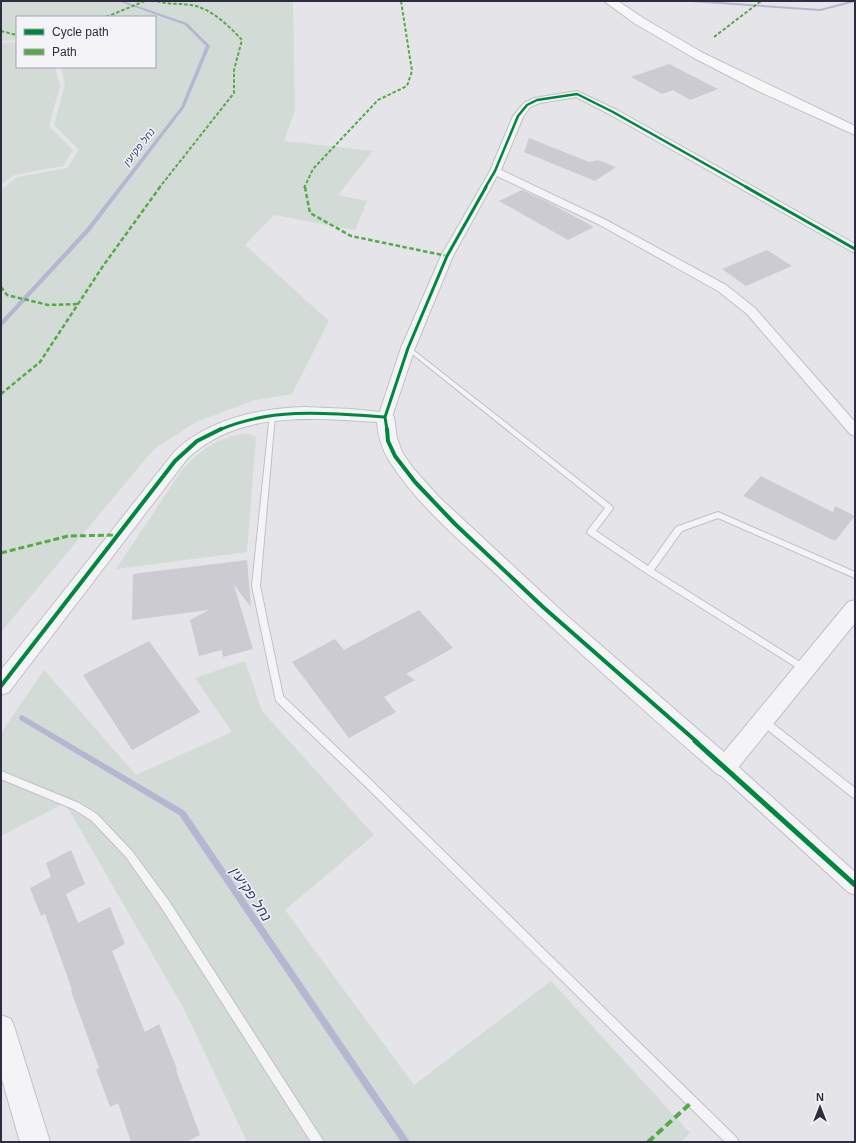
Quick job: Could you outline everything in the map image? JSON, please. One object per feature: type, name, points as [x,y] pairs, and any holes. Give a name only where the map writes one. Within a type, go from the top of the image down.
[{"type":"main road","points":[[610,1],[647,26],[701,57],[855,131]]},
{"type":"main road","points":[[620,1],[652,23],[688,44],[855,125]]},
{"type":"street","points":[[855,249],[613,112],[577,94],[537,100],[527,105],[518,116],[495,171],[447,256],[408,348],[385,417],[388,441],[395,456],[414,482],[450,519],[543,607],[725,767],[855,885]]},
{"type":"street","points":[[495,171],[602,222],[722,288],[751,311],[855,431]]},
{"type":"street","points":[[1,686],[180,456],[188,448],[202,439],[227,428],[272,415],[293,413],[385,417]]},
{"type":"street","points":[[725,767],[855,608]]},
{"type":"street","points":[[1,1029],[35,1142]]},
{"type":"lane","points":[[408,348],[609,508],[591,532],[649,571],[805,669]]},
{"type":"lane","points":[[272,415],[256,586],[279,698],[372,787],[733,1142]]},
{"type":"lane","points":[[649,571],[679,529],[718,515],[855,575]]},
{"type":"lane","points":[[762,721],[855,794]]},
{"type":"lane","points":[[1,774],[76,806],[94,817],[129,854],[165,904],[318,1142]]},
{"type":"shaded area","points":[[1,1],[293,1],[295,110],[284,141],[373,151],[338,195],[367,201],[355,230],[274,215],[245,245],[329,321],[292,394],[255,400],[196,422],[154,449],[1,632],[1,190],[17,177],[67,168],[79,150],[54,125],[65,85],[61,68],[156,68],[156,16],[16,16],[16,40],[1,41]]},
{"type":"shaded area","points":[[16,42],[16,68],[55,68],[60,86],[49,126],[73,150],[63,166],[14,175],[1,185],[1,43]]},
{"type":"shaded area","points":[[241,434],[249,434],[256,437],[247,552],[116,569],[185,467],[214,443]]},
{"type":"shaded area","points":[[245,661],[262,711],[374,835],[285,910],[414,1085],[551,981],[690,1133],[680,1142],[247,1142],[184,1009],[65,803],[1,836],[1,733],[44,670],[136,775],[232,732],[195,678]]},
{"type":"building","points":[[669,64],[718,89],[690,100],[673,90],[662,94],[631,77]]},
{"type":"building","points":[[529,138],[589,162],[598,160],[616,167],[595,181],[524,152]]},
{"type":"building","points":[[522,190],[548,202],[594,227],[568,240],[499,201]]},
{"type":"building","points":[[767,250],[792,266],[746,286],[722,269]]},
{"type":"building","points":[[761,476],[833,512],[835,506],[855,516],[835,541],[743,496]]},
{"type":"building","points":[[247,560],[251,607],[234,585],[253,649],[223,657],[222,650],[199,656],[190,620],[209,610],[132,620],[133,574]]},
{"type":"building","points":[[419,610],[453,648],[406,674],[415,680],[384,697],[396,712],[349,738],[292,662],[335,639],[344,650]]},
{"type":"building","points":[[149,641],[200,712],[132,750],[83,675]]},
{"type":"building","points":[[71,850],[85,884],[66,894],[78,923],[110,907],[125,944],[112,951],[145,1032],[159,1024],[177,1069],[176,1070],[200,1135],[186,1142],[131,1142],[118,1103],[110,1107],[96,1069],[99,1068],[45,914],[41,916],[30,888],[51,877],[46,863]]},
{"type":"waterway","name":"נחל פקיעין","points":[[1,324],[88,230],[183,107],[208,46],[186,24],[120,1]]},
{"type":"waterway","points":[[691,1],[820,10],[855,1]]},
{"type":"waterway","name":"נחל פקיעין","points":[[22,718],[182,813],[406,1142]]},
{"type":"marked path","points":[[108,16],[145,1]]},
{"type":"marked path","points":[[1,394],[40,362],[103,266],[148,202],[234,93],[234,70],[242,40],[221,21],[203,8],[192,5],[168,4],[157,1]]},
{"type":"marked path","points":[[401,1],[412,71],[407,86],[378,100],[313,169],[304,189],[310,213],[351,236],[447,256]]},
{"type":"marked path","points":[[714,37],[761,1]]},
{"type":"marked path","points":[[1,31],[16,35]]},
{"type":"marked path","points":[[1,287],[7,295],[48,305],[77,304]]},
{"type":"marked path","points":[[1,553],[68,536],[118,535]]},
{"type":"marked path","points":[[648,1142],[692,1102]]},
{"type":"cycle path","points":[[855,249],[613,112],[577,94],[537,100],[527,105],[518,116],[495,171],[447,256],[408,348],[385,417],[388,441],[395,456],[415,482],[455,524],[543,607],[725,767],[855,885]]},
{"type":"cycle path","points":[[1,686],[175,461],[197,441],[222,429],[271,415],[328,413],[385,417]]}]
